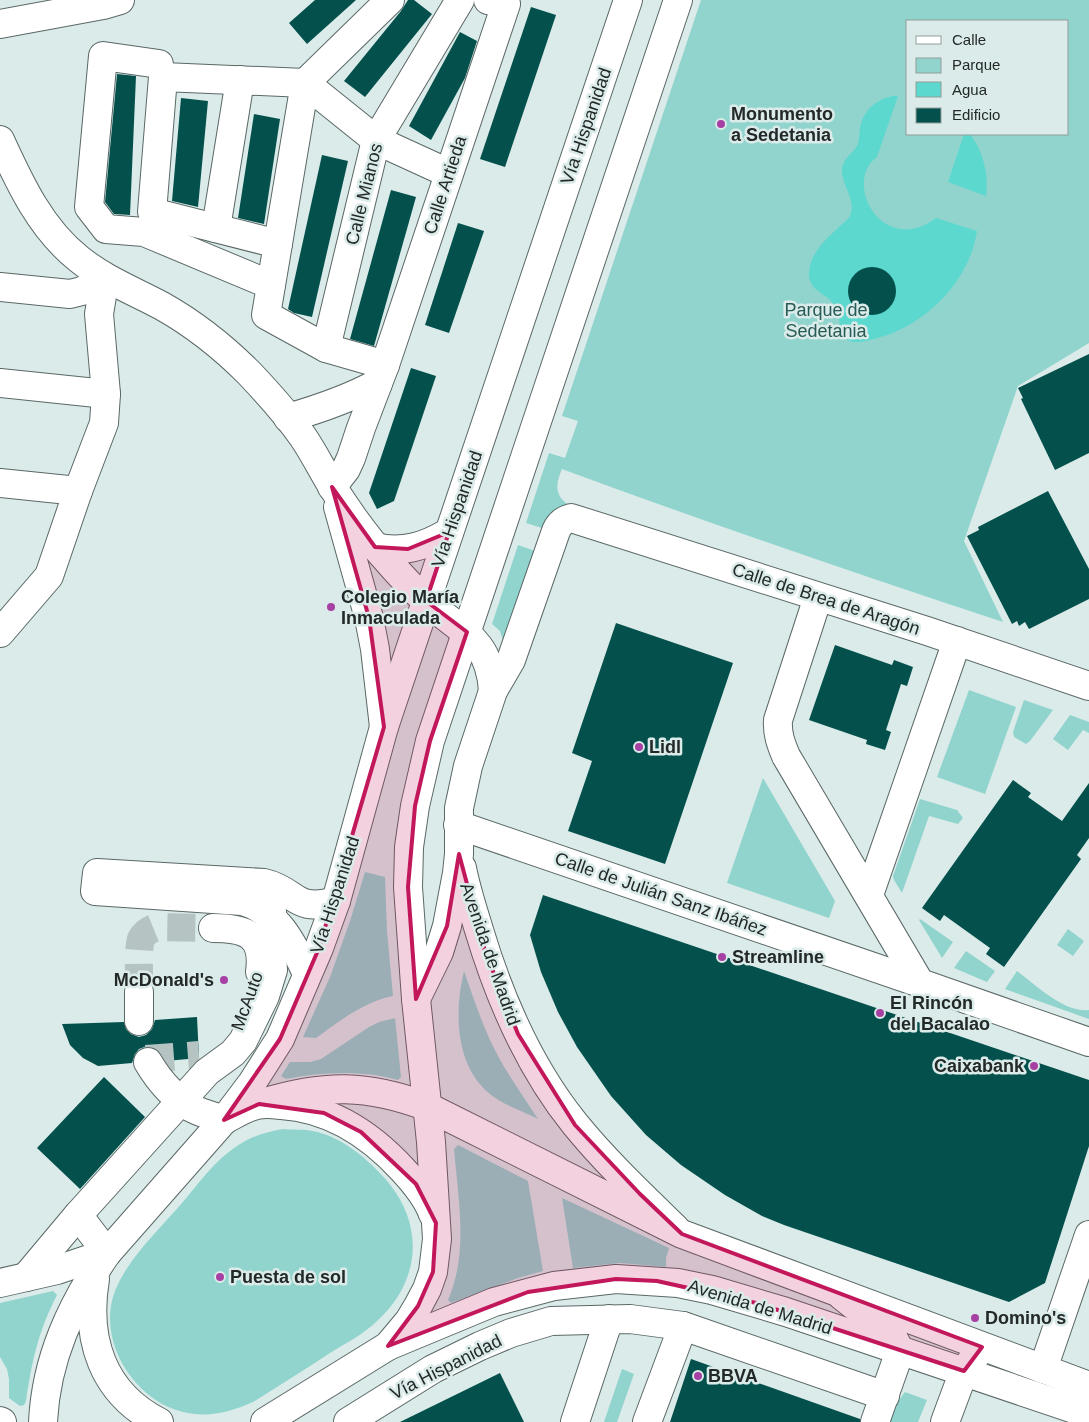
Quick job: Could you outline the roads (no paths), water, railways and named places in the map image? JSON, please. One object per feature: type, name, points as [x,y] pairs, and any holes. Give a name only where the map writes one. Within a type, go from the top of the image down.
[{"type":"main road","points":[[0,24],[103,5],[120,0]]},
{"type":"main road","points":[[381,374],[326,348],[266,315],[305,83],[390,0]]},
{"type":"main road","name":"Calle Mianos","points":[[326,348],[376,140],[460,0]]},
{"type":"main road","name":"Vía Hispanidad","points":[[43,1422],[49,1375],[57,1346],[67,1322],[102,1260],[224,1120],[252,1083],[280,1039],[319,948],[336,902],[384,728],[628,0]]},
{"type":"main road","name":"Vía Hispanidad","points":[[265,1422],[388,1346],[409,1321],[427,1289],[433,1272],[436,1254],[436,1222],[428,1107],[416,999],[408,887],[409,847],[415,806],[430,741],[678,0]]},
{"type":"main road","name":"Calle Artieda","points":[[332,487],[346,469],[351,458],[381,374],[448,173],[501,1]]},
{"type":"main road","points":[[271,285],[144,232],[106,229],[89,207],[103,56],[161,70],[240,80],[305,83],[376,140],[448,173]]},
{"type":"main road","points":[[161,70],[152,212],[278,244]]},
{"type":"main road","points":[[216,228],[240,80]]},
{"type":"main road","points":[[0,140],[12,189],[40,216],[62,243],[78,258],[105,278],[162,307],[207,336],[249,374],[288,418],[313,453],[332,487],[375,547],[426,601],[467,632],[483,652],[490,671],[493,691],[468,766],[459,808],[459,854],[447,926],[438,952],[416,999]]},
{"type":"main road","points":[[0,287],[70,294],[105,278]]},
{"type":"main road","points":[[0,633],[49,576],[104,423],[106,394],[99,314],[105,278]]},
{"type":"main road","points":[[288,418],[333,404],[381,374]]},
{"type":"main road","points":[[0,383],[106,394]]},
{"type":"main road","points":[[0,483],[78,491]]},
{"type":"main road","points":[[332,487],[358,572],[369,618],[375,649],[384,728]]},
{"type":"main road","name":"Calle de Brea de Aragón","points":[[493,691],[511,660],[556,531],[562,521],[571,518],[818,596],[1089,686]]},
{"type":"main road","points":[[375,547],[388,550],[408,549],[429,542],[449,532]]},
{"type":"main road","points":[[818,596],[778,720],[777,731],[786,756],[920,983]]},
{"type":"main road","points":[[869,895],[956,641]]},
{"type":"main road","name":"Calle de Julián Sanz Ibáñez","points":[[458,825],[1089,1042]]},
{"type":"main road","name":"Avenida de Madrid","points":[[459,854],[469,899],[502,998],[518,1034],[538,1071],[576,1125],[640,1194],[682,1234]]},
{"type":"main road","points":[[307,974],[292,944],[270,915],[260,907],[242,900],[95,891],[97,873],[248,881],[278,886],[290,896],[305,904],[320,906],[336,902]]},
{"type":"main road","points":[[13,1280],[78,1215],[213,1066],[239,1047],[265,996],[273,970],[270,915],[278,886]]},
{"type":"main road","name":"McAuto","points":[[199,1055],[221,1050],[238,1033],[259,976],[261,963],[257,944],[252,937],[239,930],[214,928]]},
{"type":"main road","points":[[139,1021],[140,992]]},
{"type":"main road","points":[[148,1062],[156,1075],[182,1101],[196,1110],[224,1120]]},
{"type":"main road","name":"Avenida de Madrid","points":[[259,1104],[302,1093],[344,1089],[383,1092],[402,1097],[428,1107],[682,1234],[1089,1386]]},
{"type":"main road","name":"Vía Hispanidad","points":[[224,1120],[259,1104],[306,1108],[324,1113],[361,1132],[397,1163],[416,1184],[427,1201],[436,1222]]},
{"type":"main road","points":[[78,1215],[102,1260],[93,1289],[93,1334],[101,1363],[112,1382],[127,1401],[147,1416],[159,1422]]},
{"type":"main road","points":[[1043,1369],[1089,1235]]},
{"type":"main road","points":[[13,1280],[102,1260]]},
{"type":"main road","name":"Avenida de Madrid","points":[[388,1346],[494,1302],[528,1292],[567,1284],[616,1279],[678,1282],[786,1312],[1089,1414]]},
{"type":"main road","name":"Avenida de Madrid","points":[[837,1292],[890,1333],[900,1351]]},
{"type":"main road","points":[[575,1422],[609,1319],[630,1318],[683,1326],[885,1396]]},
{"type":"main road","name":"Vía Hispanidad","points":[[348,1422],[433,1369],[512,1333],[550,1321],[609,1319]]},
{"type":"main road","points":[[647,1422],[683,1326]]},
{"type":"main road","points":[[945,1422],[964,1371],[982,1347]]},
{"type":"main road","points":[[875,1422],[900,1351]]},
{"type":"water","points":[[893,96],[898,96],[877,157],[867,168],[864,183],[866,198],[873,212],[884,223],[899,229],[917,228],[936,218],[977,231],[965,268],[941,300],[910,324],[892,333],[874,339],[853,342],[842,336],[836,307],[815,289],[812,284],[809,273],[810,266],[819,247],[850,216],[852,210],[850,198],[843,180],[842,168],[844,161],[858,144],[864,116],[876,103]]},
{"type":"water","points":[[964,135],[971,135],[982,155],[987,179],[986,196],[948,182]]},
{"type":"tunnel","points":[[139,992],[140,944],[141,939],[146,933],[157,927],[213,928]]},
{"type":"tunnel","points":[[146,1059],[199,1055]]},
{"type":"place","name":"Monumento a Sedetania","points":[[721,124]]},
{"type":"place","name":"Colegio María Inmaculada","points":[[331,607]]},
{"type":"place","name":"Lidl","points":[[639,747]]},
{"type":"place","name":"Streamline","points":[[722,957]]},
{"type":"place","name":"McDonald's","points":[[224,980]]},
{"type":"place","name":"El Rincón del Bacalao","points":[[880,1013]]},
{"type":"place","name":"Caixabank","points":[[1034,1066]]},
{"type":"place","name":"Puesta de sol","points":[[220,1277]]},
{"type":"place","name":"Domino's","points":[[975,1318]]},
{"type":"place","name":"BBVA","points":[[698,1376]]},
{"type":"park label","name":"Parque de Sedetania","points":[[826,320]]}]
